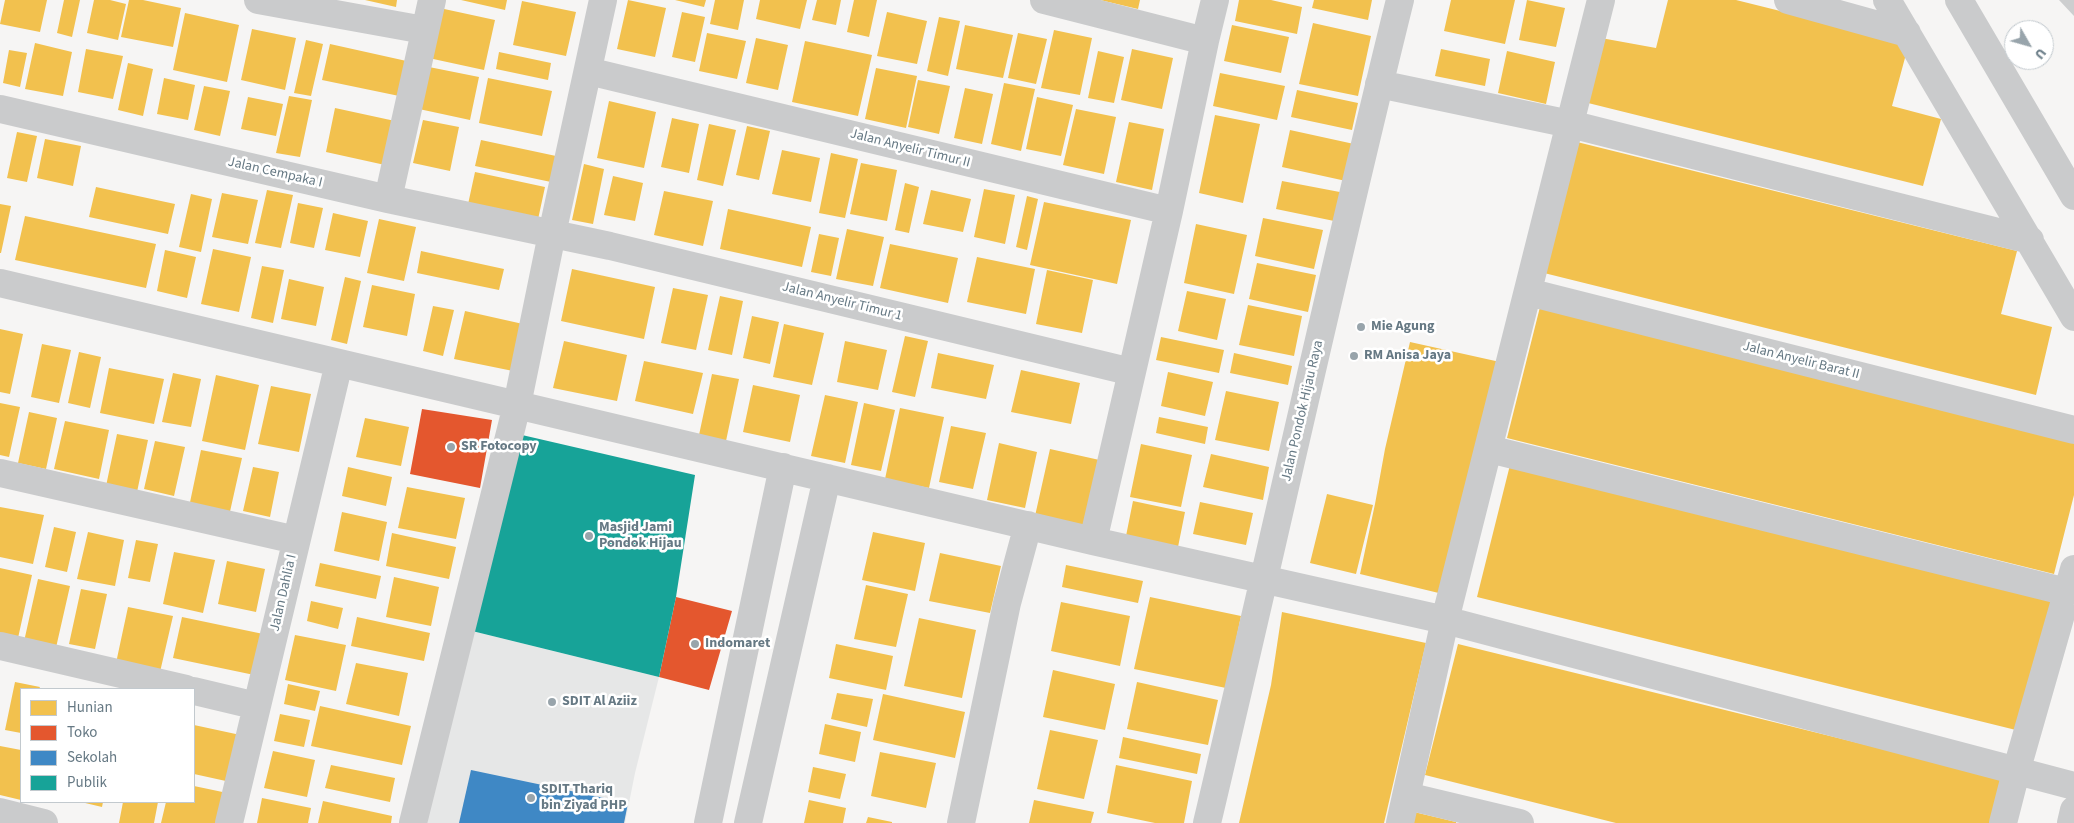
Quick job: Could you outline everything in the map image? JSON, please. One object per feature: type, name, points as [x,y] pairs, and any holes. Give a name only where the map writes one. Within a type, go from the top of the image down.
[{"type":"street","points":[[258,0],[424,30]]},
{"type":"street","points":[[388,199],[432,0]]},
{"type":"street","points":[[413,823],[517,405],[603,0]]},
{"type":"street","points":[[1044,0],[1205,41]]},
{"type":"street","points":[[1093,540],[1169,211],[1215,0]]},
{"type":"street","name":"Jalan Pondok Hijau Raya","points":[[1207,823],[1265,581],[1326,307],[1400,0]]},
{"type":"street","points":[[1400,823],[1445,620],[1601,0]]},
{"type":"street","points":[[1788,0],[1908,33]]},
{"type":"street","points":[[1887,0],[2074,317]]},
{"type":"street","points":[[1960,0],[2074,196]]},
{"type":"street","name":"Jalan Anyelir Timur II","points":[[588,71],[1169,211]]},
{"type":"street","points":[[1379,84],[1570,124],[2030,240]]},
{"type":"street","name":"Jalan Cempaka I","points":[[0,109],[388,199],[552,234]]},
{"type":"street","name":"Jalan Anyelir Timur 1","points":[[552,234],[610,246],[1132,372]]},
{"type":"street","points":[[0,283],[1265,581],[1445,620],[2074,786]]},
{"type":"street","name":"Jalan Anyelir Barat II","points":[[1528,292],[2074,430]]},
{"type":"street","name":"Jalan Dahlia I","points":[[229,823],[339,363]]},
{"type":"street","points":[[1489,449],[2071,581],[2003,823]]},
{"type":"street","points":[[708,823],[783,467]]},
{"type":"street","points":[[0,473],[296,540]]},
{"type":"street","points":[[748,823],[827,478]]},
{"type":"street","points":[[961,823],[1007,603],[1028,525]]},
{"type":"street","points":[[0,646],[182,688]]},
{"type":"street","points":[[195,691],[257,706]]},
{"type":"street","points":[[1407,796],[1520,823]]},
{"type":"street","points":[[2071,823],[2074,810]]},
{"type":"street","points":[[0,812],[44,823]]},
{"type":"shaded area","points":[[464,629],[659,677],[635,773],[625,823],[427,823]]},
{"type":"building: Hunian","points":[[5,0],[47,0],[40,32],[0,24]]},
{"type":"building: Hunian","points":[[64,0],[80,0],[72,37],[57,33]]},
{"type":"building: Hunian","points":[[94,0],[110,0],[126,4],[118,40],[87,33]]},
{"type":"building: Hunian","points":[[129,0],[143,0],[181,8],[173,47],[121,37]]},
{"type":"building: Hunian","points":[[365,0],[397,0],[396,7]]},
{"type":"building: Hunian","points":[[461,0],[507,0],[505,10]]},
{"type":"building: Hunian","points":[[628,0],[666,8],[655,57],[617,49]]},
{"type":"building: Hunian","points":[[675,0],[706,0],[704,7]]},
{"type":"building: Hunian","points":[[715,0],[744,0],[738,30],[710,24]]},
{"type":"building: Hunian","points":[[760,0],[807,0],[800,29],[756,19]]},
{"type":"building: Hunian","points":[[817,0],[841,0],[836,25],[812,20]]},
{"type":"building: Hunian","points":[[854,0],[877,0],[869,37],[847,32]]},
{"type":"building: Hunian","points":[[1100,0],[1140,0],[1138,9]]},
{"type":"building: Hunian","points":[[1239,0],[1271,0],[1302,7],[1297,34],[1235,21]]},
{"type":"building: Hunian","points":[[1314,0],[1372,0],[1368,20],[1312,8]]},
{"type":"building: Hunian","points":[[1451,0],[1515,0],[1505,44],[1444,31]]},
{"type":"building: Hunian","points":[[1527,0],[1565,8],[1556,47],[1519,40]]},
{"type":"building: Hunian","points":[[1668,0],[1736,0],[1909,43],[1892,106],[1941,119],[1923,186],[1584,102],[1601,38],[1656,48]]},
{"type":"building: Hunian","points":[[522,1],[576,12],[566,56],[513,45]]},
{"type":"building: Hunian","points":[[435,7],[495,20],[484,70],[424,57]]},
{"type":"building: Hunian","points":[[682,12],[705,17],[695,62],[672,57]]},
{"type":"building: Hunian","points":[[887,12],[927,21],[917,64],[877,56]]},
{"type":"building: Hunian","points":[[185,13],[239,25],[227,82],[173,70]]},
{"type":"building: Hunian","points":[[939,17],[960,21],[948,76],[927,71]]},
{"type":"building: Hunian","points":[[1313,23],[1371,36],[1358,96],[1299,84]]},
{"type":"building: Hunian","points":[[965,25],[1013,35],[1003,78],[956,69]]},
{"type":"building: Hunian","points":[[1232,25],[1289,37],[1281,73],[1224,61]]},
{"type":"building: Hunian","points":[[252,29],[296,38],[285,90],[241,80]]},
{"type":"building: Hunian","points":[[1054,30],[1092,38],[1080,95],[1041,88]]},
{"type":"building: Hunian","points":[[707,33],[746,41],[737,79],[699,71]]},
{"type":"building: Hunian","points":[[1018,33],[1047,39],[1036,84],[1008,78]]},
{"type":"building: Hunian","points":[[756,38],[788,45],[778,90],[746,83]]},
{"type":"building: Hunian","points":[[306,40],[323,44],[311,96],[294,93]]},
{"type":"building: Hunian","points":[[805,41],[872,55],[858,116],[792,102]]},
{"type":"building: Hunian","points":[[35,43],[72,52],[63,96],[25,89]]},
{"type":"building: Hunian","points":[[330,44],[411,62],[404,97],[322,80]]},
{"type":"building: Hunian","points":[[86,49],[123,56],[113,99],[78,92]]},
{"type":"building: Hunian","points":[[1132,49],[1173,58],[1162,109],[1121,100]]},
{"type":"building: Hunian","points":[[1441,49],[1490,59],[1485,86],[1435,76]]},
{"type":"building: Hunian","points":[[9,50],[27,53],[20,87],[3,83]]},
{"type":"building: Hunian","points":[[1098,51],[1124,57],[1114,103],[1088,98]]},
{"type":"building: Hunian","points":[[1507,51],[1555,62],[1546,104],[1498,93]]},
{"type":"building: Hunian","points":[[499,52],[551,63],[548,80],[496,69]]},
{"type":"building: Hunian","points":[[128,63],[153,69],[143,116],[118,110]]},
{"type":"building: Hunian","points":[[429,67],[479,77],[470,120],[419,109]]},
{"type":"building: Hunian","points":[[876,68],[917,76],[906,128],[865,119]]},
{"type":"building: Hunian","points":[[1220,73],[1285,86],[1277,120],[1213,106]]},
{"type":"building: Hunian","points":[[164,78],[195,85],[188,120],[157,114]]},
{"type":"building: Hunian","points":[[488,78],[552,91],[542,136],[479,123]]},
{"type":"building: Hunian","points":[[918,80],[950,86],[939,134],[908,127]]},
{"type":"building: Hunian","points":[[1004,83],[1035,89],[1021,151],[991,144]]},
{"type":"building: Hunian","points":[[204,86],[230,91],[220,136],[194,130]]},
{"type":"building: Hunian","points":[[965,88],[993,94],[982,144],[954,138]]},
{"type":"building: Hunian","points":[[1297,90],[1358,103],[1352,130],[1291,117]]},
{"type":"building: Hunian","points":[[289,96],[312,100],[300,157],[276,153]]},
{"type":"building: Hunian","points":[[248,97],[283,104],[276,136],[241,129]]},
{"type":"building: Hunian","points":[[1037,97],[1073,105],[1061,156],[1026,149]]},
{"type":"building: Hunian","points":[[609,101],[656,112],[644,168],[597,158]]},
{"type":"building: Hunian","points":[[335,108],[395,121],[385,165],[326,152]]},
{"type":"building: Hunian","points":[[1076,109],[1116,117],[1104,174],[1063,165]]},
{"type":"building: Hunian","points":[[1215,115],[1260,124],[1243,203],[1199,193]]},
{"type":"building: Hunian","points":[[672,118],[699,124],[689,173],[661,167]]},
{"type":"building: Hunian","points":[[423,120],[459,127],[450,171],[413,163]]},
{"type":"building: Hunian","points":[[1129,122],[1164,129],[1152,190],[1116,182]]},
{"type":"building: Hunian","points":[[709,124],[736,130],[723,186],[697,180]]},
{"type":"building: Hunian","points":[[747,126],[770,131],[759,180],[736,175]]},
{"type":"building: Hunian","points":[[1290,130],[1354,144],[1346,181],[1282,167]]},
{"type":"building: Hunian","points":[[17,132],[37,136],[27,182],[7,178]]},
{"type":"building: Hunian","points":[[45,139],[81,146],[73,186],[37,178]]},
{"type":"building: Hunian","points":[[481,140],[556,156],[551,182],[475,166]]},
{"type":"building: Hunian","points":[[1573,141],[2017,251],[2001,314],[2052,327],[2036,395],[1540,272]]},
{"type":"building: Hunian","points":[[782,150],[820,158],[811,202],[772,194]]},
{"type":"building: Hunian","points":[[831,153],[858,159],[845,218],[819,213]]},
{"type":"building: Hunian","points":[[861,163],[897,170],[887,221],[850,214]]},
{"type":"building: Hunian","points":[[584,164],[604,169],[593,224],[572,220]]},
{"type":"building: Hunian","points":[[475,172],[545,187],[537,224],[467,209]]},
{"type":"building: Hunian","points":[[613,176],[643,183],[635,221],[604,215]]},
{"type":"building: Hunian","points":[[1282,181],[1345,193],[1339,222],[1276,209]]},
{"type":"building: Hunian","points":[[905,183],[919,187],[909,233],[895,230]]},
{"type":"building: Hunian","points":[[96,187],[175,204],[168,234],[89,217]]},
{"type":"building: Hunian","points":[[984,189],[1015,195],[1005,244],[974,237]]},
{"type":"building: Hunian","points":[[267,190],[293,195],[281,248],[255,243]]},
{"type":"building: Hunian","points":[[931,190],[971,199],[963,232],[923,224]]},
{"type":"building: Hunian","points":[[664,191],[713,201],[703,246],[654,235]]},
{"type":"building: Hunian","points":[[222,193],[258,200],[248,244],[212,237]]},
{"type":"building: Hunian","points":[[191,194],[212,199],[201,252],[179,247]]},
{"type":"building: Hunian","points":[[1027,196],[1038,199],[1027,250],[1016,247]]},
{"type":"building: Hunian","points":[[1044,202],[1131,220],[1117,284],[1030,265]]},
{"type":"building: Hunian","points":[[298,203],[323,208],[314,248],[290,243]]},
{"type":"building: Hunian","points":[[0,204],[11,206],[1,253],[0,253]]},
{"type":"building: Hunian","points":[[728,209],[811,227],[802,267],[720,249]]},
{"type":"building: Hunian","points":[[333,213],[368,221],[360,257],[325,250]]},
{"type":"building: Hunian","points":[[25,216],[156,244],[146,288],[15,260]]},
{"type":"building: Hunian","points":[[1263,218],[1323,230],[1314,269],[1255,256]]},
{"type":"building: Hunian","points":[[379,219],[416,227],[404,281],[367,273]]},
{"type":"building: Hunian","points":[[1196,224],[1247,235],[1234,294],[1184,283]]},
{"type":"building: Hunian","points":[[847,229],[884,237],[873,286],[836,279]]},
{"type":"building: Hunian","points":[[819,234],[839,238],[831,276],[811,272]]},
{"type":"building: Hunian","points":[[890,244],[958,258],[948,303],[880,288]]},
{"type":"building: Hunian","points":[[213,249],[251,257],[239,312],[201,304]]},
{"type":"building: Hunian","points":[[165,250],[196,257],[187,298],[157,291]]},
{"type":"building: Hunian","points":[[421,251],[504,269],[499,290],[417,273]]},
{"type":"building: Hunian","points":[[977,257],[1035,269],[1026,314],[967,302]]},
{"type":"building: Hunian","points":[[1257,263],[1316,275],[1308,312],[1249,299]]},
{"type":"building: Hunian","points":[[262,266],[284,270],[273,323],[251,318]]},
{"type":"building: Hunian","points":[[572,269],[655,287],[644,339],[561,321]]},
{"type":"building: Hunian","points":[[1047,270],[1093,280],[1082,333],[1036,324]]},
{"type":"building: Hunian","points":[[345,277],[361,281],[347,344],[331,340]]},
{"type":"building: Hunian","points":[[289,279],[324,287],[316,326],[281,319]]},
{"type":"building: Hunian","points":[[372,285],[415,294],[407,336],[363,327]]},
{"type":"building: Hunian","points":[[673,288],[708,295],[696,350],[661,343]]},
{"type":"building: Hunian","points":[[1187,291],[1226,299],[1217,340],[1178,331]]},
{"type":"building: Hunian","points":[[720,296],[743,301],[732,355],[708,350]]},
{"type":"building: Hunian","points":[[1248,305],[1302,316],[1294,356],[1239,345]]},
{"type":"building: Hunian","points":[[433,306],[454,310],[443,356],[423,351]]},
{"type":"building: Hunian","points":[[1540,307],[2074,439],[2074,495],[2054,574],[1507,438]]},
{"type":"building: Hunian","points":[[465,311],[523,324],[513,371],[454,359]]},
{"type":"building: Hunian","points":[[752,316],[779,322],[770,364],[743,358]]},
{"type":"building: Hunian","points":[[784,324],[824,333],[812,385],[773,377]]},
{"type":"building: Hunian","points":[[0,329],[23,334],[10,394],[0,392]]},
{"type":"building: Hunian","points":[[905,336],[928,341],[915,397],[892,392]]},
{"type":"building: Hunian","points":[[1161,337],[1224,350],[1219,373],[1156,360]]},
{"type":"building: Hunian","points":[[564,341],[627,355],[617,401],[553,388]]},
{"type":"building: Hunian","points":[[845,341],[887,350],[878,390],[837,382]]},
{"type":"building: Hunian","points":[[1410,342],[1500,362],[1447,595],[1360,574],[1385,449]]},
{"type":"building: Hunian","points":[[42,344],[71,350],[59,403],[31,397]]},
{"type":"building: Hunian","points":[[79,352],[101,357],[90,408],[68,403]]},
{"type":"building: Hunian","points":[[938,353],[994,365],[986,399],[931,388]]},
{"type":"building: Hunian","points":[[1234,353],[1292,366],[1288,385],[1230,373]]},
{"type":"building: Hunian","points":[[644,361],[703,373],[693,414],[635,401]]},
{"type":"building: Hunian","points":[[109,368],[164,379],[154,424],[100,413]]},
{"type":"building: Hunian","points":[[1021,370],[1080,383],[1071,424],[1011,412]]},
{"type":"building: Hunian","points":[[1168,372],[1213,382],[1205,416],[1161,406]]},
{"type":"building: Hunian","points":[[173,373],[201,379],[191,427],[162,422]]},
{"type":"building: Hunian","points":[[712,374],[739,379],[726,441],[699,435]]},
{"type":"building: Hunian","points":[[216,375],[259,385],[245,450],[202,441]]},
{"type":"building: Hunian","points":[[753,385],[800,395],[790,442],[743,432]]},
{"type":"building: Hunian","points":[[271,386],[311,394],[299,452],[258,444]]},
{"type":"building: Hunian","points":[[1226,391],[1279,402],[1269,451],[1215,440]]},
{"type":"building: Hunian","points":[[825,395],[858,402],[845,463],[811,456]]},
{"type":"building: Hunian","points":[[0,403],[20,407],[9,457],[0,455]]},
{"type":"building: Hunian","points":[[864,403],[895,410],[881,471],[851,465]]},
{"type":"building: Hunian","points":[[900,408],[944,417],[929,488],[885,479]]},
{"type":"building: Hunian","points":[[29,412],[57,418],[46,469],[18,463]]},
{"type":"building: Hunian","points":[[1159,417],[1208,427],[1205,444],[1156,433]]},
{"type":"building: Hunian","points":[[365,418],[409,427],[401,466],[356,457]]},
{"type":"building: Hunian","points":[[65,421],[109,430],[99,479],[54,469]]},
{"type":"building: Hunian","points":[[951,426],[986,433],[973,489],[939,482]]},
{"type":"building: Hunian","points":[[117,434],[148,440],[137,492],[106,486]]},
{"type":"building: Hunian","points":[[155,441],[185,447],[174,496],[144,489]]},
{"type":"building: Hunian","points":[[999,443],[1037,452],[1025,508],[987,500]]},
{"type":"building: Hunian","points":[[1141,444],[1192,455],[1181,507],[1130,497]]},
{"type":"building: Hunian","points":[[1050,449],[1104,461],[1089,528],[1035,516]]},
{"type":"building: Hunian","points":[[201,450],[242,458],[229,516],[189,507]]},
{"type":"building: Hunian","points":[[1211,454],[1269,467],[1263,500],[1203,487]]},
{"type":"building: Hunian","points":[[1510,465],[2057,601],[2024,732],[1477,597]]},
{"type":"building: Hunian","points":[[253,467],[279,472],[270,517],[243,511]]},
{"type":"building: Hunian","points":[[348,467],[392,477],[386,506],[342,496]]},
{"type":"building: Hunian","points":[[407,487],[465,498],[456,539],[398,528]]},
{"type":"building: Hunian","points":[[1327,494],[1373,505],[1356,574],[1310,563]]},
{"type":"building: Hunian","points":[[1133,501],[1185,512],[1178,547],[1126,536]]},
{"type":"building: Hunian","points":[[1200,502],[1253,513],[1246,545],[1193,534]]},
{"type":"building: Hunian","points":[[0,507],[44,515],[33,564],[0,557]]},
{"type":"building: Hunian","points":[[342,512],[387,522],[379,561],[334,551]]},
{"type":"building: Hunian","points":[[54,527],[76,532],[67,572],[45,567]]},
{"type":"building: Hunian","points":[[88,532],[124,540],[115,586],[77,579]]},
{"type":"building: Hunian","points":[[873,532],[925,543],[915,591],[862,580]]},
{"type":"building: Hunian","points":[[392,533],[456,547],[449,579],[386,566]]},
{"type":"building: Hunian","points":[[136,540],[158,544],[150,582],[128,578]]},
{"type":"building: Hunian","points":[[174,552],[215,560],[203,613],[163,604]]},
{"type":"building: Hunian","points":[[940,553],[1001,566],[990,613],[929,601]]},
{"type":"building: Hunian","points":[[227,561],[265,569],[256,612],[218,604]]},
{"type":"building: Hunian","points":[[320,563],[381,576],[376,599],[315,586]]},
{"type":"building: Hunian","points":[[1066,565],[1143,581],[1138,603],[1062,587]]},
{"type":"building: Hunian","points":[[0,568],[32,575],[18,638],[0,634]]},
{"type":"building: Hunian","points":[[394,577],[439,587],[431,626],[386,617]]},
{"type":"building: Hunian","points":[[38,579],[70,586],[55,652],[23,646]]},
{"type":"building: Hunian","points":[[866,585],[908,594],[896,647],[854,639]]},
{"type":"building: Hunian","points":[[81,589],[107,594],[95,649],[69,644]]},
{"type":"building: Hunian","points":[[1150,597],[1241,616],[1226,688],[1134,669]]},
{"type":"building: Hunian","points":[[311,601],[343,608],[338,629],[307,621]]},
{"type":"building: Hunian","points":[[1061,602],[1130,616],[1120,666],[1051,651]]},
{"type":"building: Hunian","points":[[128,607],[173,616],[160,672],[116,663]]},
{"type":"building: Hunian","points":[[1282,612],[1426,643],[1384,823],[1239,823],[1271,685]]},
{"type":"building: Hunian","points":[[182,617],[268,635],[259,676],[173,658]]},
{"type":"building: Hunian","points":[[357,617],[430,633],[424,661],[351,646]]},
{"type":"building: Hunian","points":[[919,618],[976,630],[962,698],[904,686]]},
{"type":"building: Hunian","points":[[295,635],[346,645],[336,691],[285,680]]},
{"type":"building: Hunian","points":[[836,644],[893,656],[886,690],[829,678]]},
{"type":"building: Hunian","points":[[1458,644],[2004,779],[1993,823],[1616,823],[1425,775]]},
{"type":"building: Hunian","points":[[356,663],[408,673],[399,716],[346,704]]},
{"type":"building: Hunian","points":[[1053,670],[1115,684],[1105,730],[1043,717]]},
{"type":"building: Hunian","points":[[15,682],[40,687],[20,688],[20,733],[5,730]]},
{"type":"building: Hunian","points":[[1137,682],[1218,700],[1208,745],[1127,729]]},
{"type":"building: Hunian","points":[[288,684],[320,691],[315,711],[284,704]]},
{"type":"building: Hunian","points":[[837,693],[873,699],[867,727],[831,719]]},
{"type":"building: Hunian","points":[[883,694],[965,712],[955,758],[873,740]]},
{"type":"building: Hunian","points":[[320,706],[411,726],[402,765],[311,746]]},
{"type":"building: Hunian","points":[[280,714],[310,720],[304,747],[274,741]]},
{"type":"building: Hunian","points":[[825,724],[861,732],[855,762],[819,754]]},
{"type":"building: Hunian","points":[[195,725],[245,736],[235,783],[195,774]]},
{"type":"building: Hunian","points":[[1050,730],[1098,740],[1084,799],[1037,789]]},
{"type":"building: Hunian","points":[[1123,737],[1201,754],[1197,774],[1119,758]]},
{"type":"building: Hunian","points":[[0,746],[20,750],[20,800],[0,795]]},
{"type":"building: Hunian","points":[[273,751],[315,760],[307,797],[264,788]]},
{"type":"building: Hunian","points":[[880,752],[936,763],[926,808],[871,796]]},
{"type":"building: Hunian","points":[[331,765],[395,778],[390,802],[325,788]]},
{"type":"building: Hunian","points":[[1116,765],[1192,781],[1184,823],[1155,823],[1107,813]]},
{"type":"building: Hunian","points":[[813,767],[846,774],[840,799],[808,792]]},
{"type":"building: Hunian","points":[[195,786],[232,794],[225,823],[161,823],[166,803],[195,803]]},
{"type":"building: Hunian","points":[[262,798],[311,808],[308,823],[257,823]]},
{"type":"building: Hunian","points":[[809,800],[846,808],[843,823],[804,823]]},
{"type":"building: Hunian","points":[[1034,800],[1094,812],[1091,823],[1029,823]]},
{"type":"building: Hunian","points":[[323,801],[392,816],[391,823],[318,823]]},
{"type":"building: Hunian","points":[[85,803],[103,803],[102,807]]},
{"type":"building: Hunian","points":[[123,803],[158,803],[154,823],[119,823]]},
{"type":"building: Hunian","points":[[1414,812],[1456,822],[1456,823],[1411,823]]},
{"type":"building: Hunian","points":[[868,817],[892,822],[892,823],[866,823]]},
{"type":"building: Toko","name":"SR Fotocopy","points":[[422,409],[492,420],[480,488],[410,474]]},
{"type":"building: Toko","name":"Indomaret","points":[[676,597],[732,611],[709,690],[659,677]]},
{"type":"building: Sekolah","points":[[471,770],[628,803],[624,823],[459,823]]},
{"type":"building: Publik","name":"Masjid Jami Pondok Hijau","points":[[522,435],[695,475],[676,597],[659,677],[464,629]]},
{"type":"building: Lainnya","points":[[2059,0],[2074,0],[2074,16]]},
{"type":"place","name":"Mie Agung","points":[[1361,327]]},
{"type":"place","name":"RM Anisa Jaya","points":[[1354,356]]},
{"type":"place","name":"SR Fotocopy","points":[[451,447]]},
{"type":"place","name":"Masjid Jami Pondok Hijau","points":[[589,536]]},
{"type":"place","name":"Indomaret","points":[[695,644]]},
{"type":"place","name":"SDIT Al Aziiz","points":[[552,702]]},
{"type":"place","name":"SDIT Thariq bin Ziyad PHP","points":[[531,798]]}]
